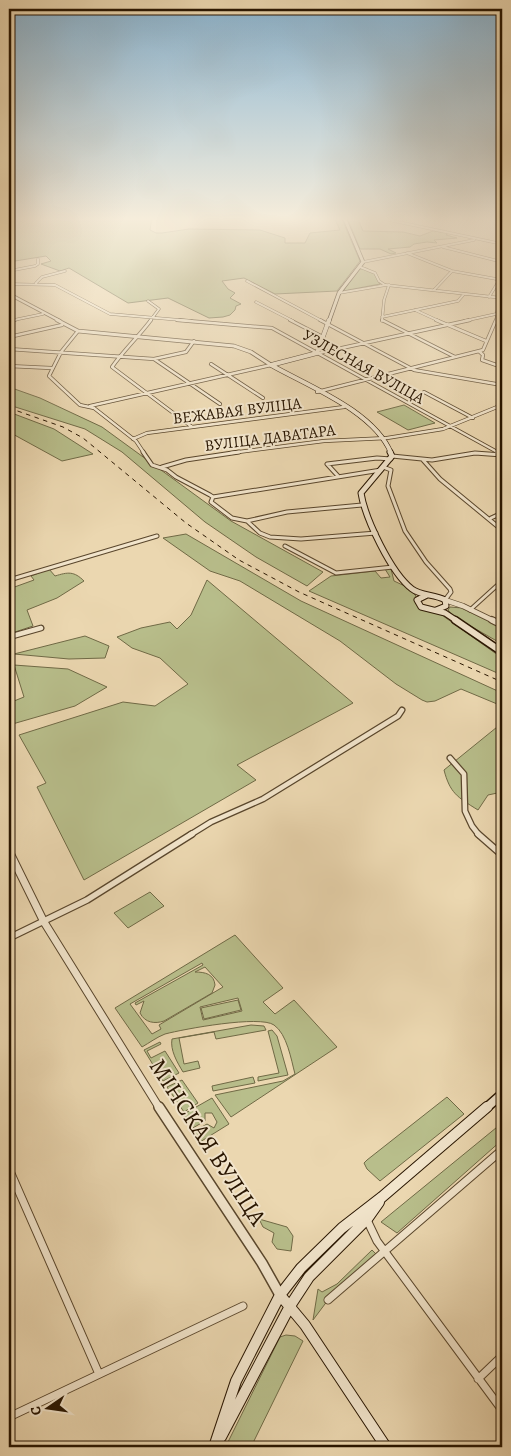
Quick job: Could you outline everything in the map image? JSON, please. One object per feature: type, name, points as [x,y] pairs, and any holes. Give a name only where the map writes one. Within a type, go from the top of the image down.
[{"type":"main road","points":[[271,365],[317,353],[339,293],[346,285]]},
{"type":"main road","points":[[271,365],[344,407],[373,426],[384,438],[392,450],[392,458],[361,493],[362,505],[393,567],[418,598],[418,603],[421,607],[436,610],[446,601]]},
{"type":"main road","points":[[412,590],[438,596],[446,601],[502,652]]},
{"type":"main road","points":[[418,598],[427,595]]},
{"type":"main road","points":[[215,1447],[236,1382],[280,1295],[301,1268],[342,1228],[382,1197],[502,1094]]},
{"type":"main road","points":[[215,1447],[290,1306],[309,1277],[366,1219],[382,1197]]},
{"type":"main road","name":"МІНСКАЯ ВУЛІЦА","points":[[280,1295],[305,1325],[386,1447]]},
{"type":"street","name":"УЗЛЕСНАЯ ВУЛІЦА","points":[[54,285],[110,314],[272,328],[500,454]]},
{"type":"street","points":[[254,285],[413,369],[484,349],[496,318],[500,298],[387,285],[339,293]]},
{"type":"street","points":[[387,285],[382,317],[384,322],[455,357]]},
{"type":"street","points":[[434,290],[439,285]]},
{"type":"street","points":[[490,297],[497,285]]},
{"type":"street","points":[[9,294],[62,325],[78,331],[221,344],[244,349],[271,365]]},
{"type":"street","points":[[382,317],[458,301],[464,294]]},
{"type":"street","points":[[148,301],[159,309],[120,356],[113,365],[113,368],[192,427]]},
{"type":"street","points":[[256,302],[323,337]]},
{"type":"street","points":[[415,310],[479,340],[486,341]]},
{"type":"street","points":[[9,321],[44,314]]},
{"type":"street","points":[[317,353],[496,314],[502,315]]},
{"type":"street","points":[[496,318],[502,319]]},
{"type":"street","points":[[9,337],[62,325]]},
{"type":"street","points":[[78,331],[51,368],[49,376],[66,394],[80,405],[90,406],[271,365]]},
{"type":"street","points":[[9,349],[62,351],[154,359],[186,352],[194,341]]},
{"type":"street","points":[[479,351],[483,355],[482,360],[502,367]]},
{"type":"street","points":[[154,359],[188,384],[220,404]]},
{"type":"street","points":[[211,364],[263,398]]},
{"type":"street","points":[[9,366],[51,368]]},
{"type":"street","points":[[317,392],[407,369],[502,386]]},
{"type":"street","points":[[424,392],[473,418]]},
{"type":"street","name":"ВУЛІЦА ДАВАТАРА","points":[[161,468],[186,460],[270,447],[324,441],[384,438],[451,427],[502,405]]},
{"type":"street","points":[[90,406],[133,439],[145,451],[151,464],[213,497],[382,469],[390,470],[388,486],[409,538],[446,601],[502,625]]},
{"type":"street","name":"ВЕЖАВАЯ ВУЛІЦА","points":[[133,439],[147,432],[344,407]]},
{"type":"street","points":[[338,476],[328,464],[377,458],[423,460],[475,453],[500,454]]},
{"type":"street","points":[[423,460],[451,488],[491,518],[502,530]]},
{"type":"street","points":[[213,497],[210,500],[217,508],[232,518],[246,521],[287,512],[362,505]]},
{"type":"street","points":[[491,518],[502,513]]},
{"type":"street","points":[[246,521],[260,533],[270,537],[301,539],[376,534]]},
{"type":"street","points":[[9,580],[157,536]]},
{"type":"street","points":[[285,546],[336,573],[393,567]]},
{"type":"street","points":[[470,610],[502,581]]},
{"type":"street","points":[[9,637],[41,628]]},
{"type":"street","points":[[9,938],[86,900],[211,822],[251,806],[301,778],[398,716],[402,710]]},
{"type":"street","points":[[450,758],[459,765],[464,774],[466,785],[464,804],[470,824],[489,846],[502,855]]},
{"type":"street","name":"МІНСКАЯ ВУЛІЦА","points":[[9,851],[44,922],[152,1096],[262,1263],[280,1295]]},
{"type":"street","points":[[328,1300],[386,1253],[502,1150]]},
{"type":"street","points":[[9,1169],[99,1374]]},
{"type":"street","points":[[366,1219],[377,1241],[502,1410]]},
{"type":"street","points":[[9,1417],[243,1306]]},
{"type":"street","points":[[478,1379],[502,1356]]},
{"type":"green space","points":[[98,285],[225,285],[235,293],[230,298],[241,304],[236,306],[230,315],[209,318],[168,298],[128,303]]},
{"type":"green space","points":[[257,285],[342,285],[337,291],[275,294]]},
{"type":"green space","points":[[347,285],[375,285],[343,291]]},
{"type":"green space","points":[[9,387],[40,398],[102,427],[231,521],[323,572],[307,586],[256,557],[205,522],[122,452],[85,429],[9,405]]},
{"type":"green space","points":[[404,405],[435,423],[408,430],[377,412]]},
{"type":"green space","points":[[9,412],[54,429],[93,454],[62,461],[9,432]]},
{"type":"green space","points":[[186,534],[301,601],[502,693],[502,706],[461,689],[435,701],[427,702],[422,700],[396,684],[340,641],[240,581],[210,571],[163,538]]},
{"type":"green space","points":[[49,569],[55,576],[71,573],[84,581],[57,598],[27,610],[33,626],[9,634],[9,589],[34,580],[31,576]]},
{"type":"green space","points":[[385,569],[391,569],[394,581],[407,587],[416,596],[415,601],[418,607],[439,613],[502,658],[502,675],[309,591],[331,576],[375,571],[381,578],[390,577]]},
{"type":"green space","points":[[207,580],[353,703],[237,765],[256,780],[84,880],[37,787],[46,783],[19,735],[123,702],[155,706],[188,684],[160,658],[132,648],[117,637],[141,628],[170,622],[177,629],[191,615]]},
{"type":"green space","points":[[450,607],[462,608],[502,628],[502,644],[453,616],[448,610]]},
{"type":"green space","points":[[85,636],[109,646],[105,658],[69,659],[14,654]]},
{"type":"green space","points":[[14,665],[68,669],[107,687],[75,706],[9,725],[9,703],[24,697]]},
{"type":"green space","points":[[502,723],[502,792],[488,795],[478,810],[455,794],[444,770]]},
{"type":"green space","points":[[150,892],[164,906],[128,928],[114,913]]},
{"type":"green space","points":[[235,935],[283,988],[263,1002],[275,1014],[294,1000],[337,1047],[231,1117],[215,1095],[283,1081],[295,1074],[288,1047],[282,1034],[274,1025],[254,1021],[188,1029],[165,1034],[142,1047],[115,1008]],"holes":[[[202,963],[203,965],[135,1003],[136,1005],[144,1001],[140,1013],[145,1019],[150,1022],[161,1022],[212,993],[215,985],[213,978],[205,973],[195,972],[205,967],[223,987],[159,1025],[161,1029],[152,1034],[130,1004]],[[238,998],[242,1011],[203,1020],[200,1007]]]},
{"type":"green space","points":[[238,1000],[241,1010],[204,1019],[201,1008]]},
{"type":"green space","points":[[251,1025],[264,1026],[266,1030],[216,1039],[214,1032],[179,1038],[184,1064],[198,1061],[200,1068],[183,1072],[176,1060],[172,1039]]},
{"type":"green space","points":[[272,1030],[277,1036],[288,1075],[258,1081],[258,1077],[279,1073],[268,1031]]},
{"type":"green space","points":[[160,1042],[161,1044],[147,1051],[151,1058],[165,1051],[179,1073],[163,1081],[144,1050]]},
{"type":"green space","points":[[253,1077],[255,1083],[213,1091],[212,1086]]},
{"type":"green space","points":[[182,1080],[198,1103],[184,1112],[167,1087]]},
{"type":"green space","points":[[447,1097],[464,1114],[380,1181],[367,1169],[364,1163],[367,1160]]},
{"type":"green space","points":[[212,1098],[229,1124],[200,1142],[193,1132],[207,1124],[214,1128],[217,1122],[212,1113],[205,1113],[205,1121],[191,1129],[182,1115]]},
{"type":"green space","points":[[502,1123],[502,1140],[397,1233],[381,1222]]},
{"type":"green space","points":[[259,1219],[287,1227],[293,1236],[291,1251],[277,1249],[272,1242],[274,1233],[263,1227]]},
{"type":"green space","points":[[372,1250],[379,1257],[328,1300],[313,1320],[318,1289],[322,1292],[337,1284]]},
{"type":"green space","points":[[286,1335],[295,1336],[303,1341],[251,1447],[235,1447],[227,1444],[280,1337]]},
{"type":"railway","points":[[9,408],[63,427],[83,438],[186,523],[239,560],[299,592],[502,682]]}]
